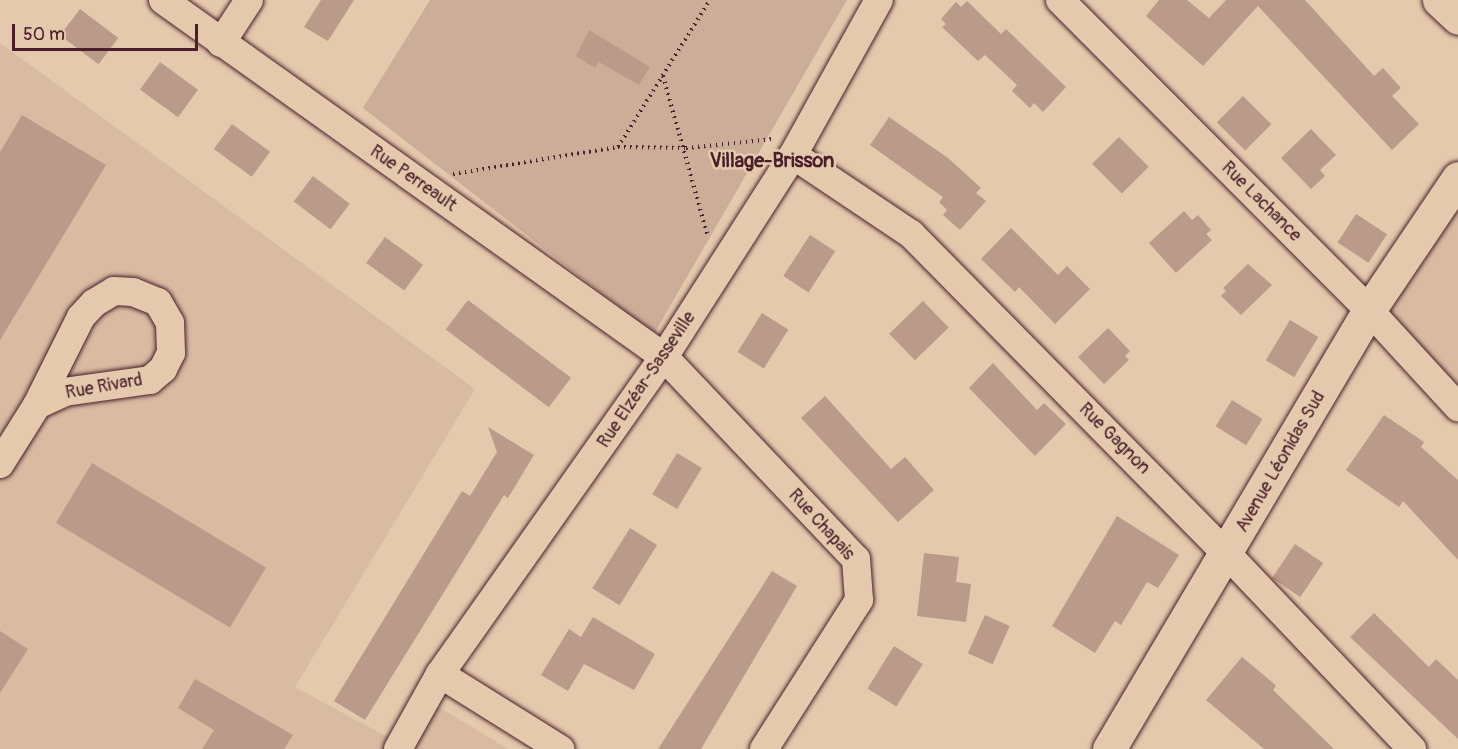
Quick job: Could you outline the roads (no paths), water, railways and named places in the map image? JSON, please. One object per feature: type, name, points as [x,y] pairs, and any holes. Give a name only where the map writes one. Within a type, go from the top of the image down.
[{"type":"street","name":"Rue Perreault","points":[[163,0],[664,357]]},
{"type":"street","points":[[221,43],[249,0]]},
{"type":"street","name":"Rue Elzéar-Sasseville","points":[[398,749],[440,674],[664,357],[718,274],[799,145],[879,0]]},
{"type":"street","name":"Rue Lachance","points":[[1060,0],[1369,310],[1458,407]]},
{"type":"street","points":[[1439,0],[1458,18]]},
{"type":"street","name":"Rue Gagnon","points":[[799,145],[911,234],[1227,554],[1412,749]]},
{"type":"street","name":"Avenue Léonidas Sud","points":[[1109,749],[1227,554],[1369,310],[1458,178]]},
{"type":"street","name":"Rue Rivard","points":[[0,464],[37,405],[81,317],[94,303],[114,291],[133,292],[158,302],[170,322],[171,352],[163,369],[150,380],[65,392],[37,405]]},
{"type":"street","name":"Rue Chapais","points":[[664,357],[856,559],[859,600],[764,749]]},
{"type":"street","points":[[440,674],[560,749]]},
{"type":"district","name":"Village-Brisson","points":[[772,160]]}]
